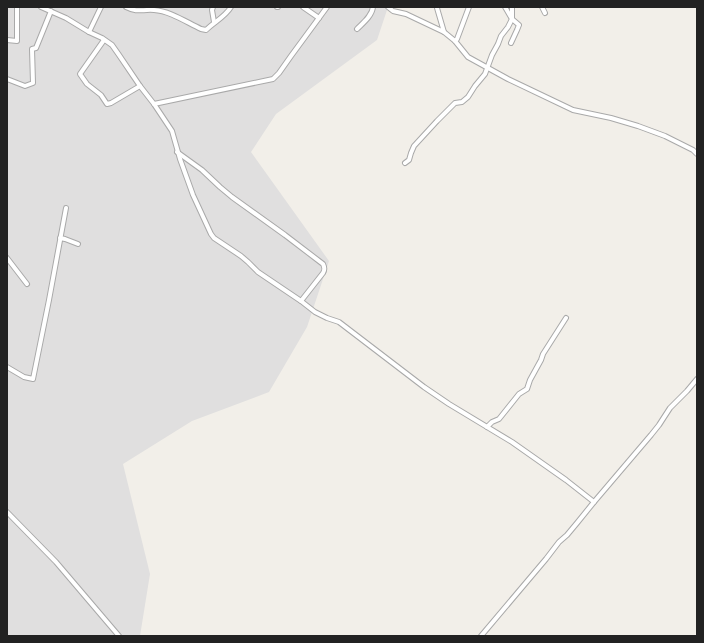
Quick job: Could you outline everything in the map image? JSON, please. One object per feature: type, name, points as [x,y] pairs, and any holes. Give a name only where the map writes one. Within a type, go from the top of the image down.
[{"type":"street","points":[[7,40],[17,41],[17,7]]},
{"type":"street","points":[[41,7],[66,18],[112,45],[172,131],[193,195],[214,238],[241,256],[258,272],[301,301],[320,316],[339,322],[424,387],[537,460],[594,502]]},
{"type":"street","points":[[88,32],[100,7]]},
{"type":"street","points":[[214,7],[212,10],[214,22]]},
{"type":"street","points":[[128,8],[138,11],[153,10],[168,13],[206,30],[214,22],[227,14],[231,7]]},
{"type":"street","points":[[303,7],[319,18]]},
{"type":"street","points":[[154,104],[273,79],[279,73],[327,7]]},
{"type":"street","points":[[357,29],[366,20],[373,10],[373,7]]},
{"type":"street","points":[[388,7],[393,11],[406,14],[444,32],[455,41],[468,57],[573,110],[611,118],[638,126],[666,136],[693,150],[697,154]]},
{"type":"street","points":[[455,41],[469,7]]},
{"type":"street","points":[[505,7],[512,19],[519,24],[511,43]]},
{"type":"street","points":[[405,163],[409,160],[414,146],[455,103],[462,102],[468,97],[485,74],[500,36],[508,27],[512,19],[512,7]]},
{"type":"street","points":[[542,7],[545,13]]},
{"type":"street","points":[[437,8],[444,32]]},
{"type":"street","points":[[7,79],[25,86],[33,83],[32,48],[36,48],[51,11]]},
{"type":"street","points":[[104,40],[80,74],[88,84],[101,95],[107,104],[140,86]]},
{"type":"street","points":[[178,152],[202,170],[232,197],[286,234],[323,264],[325,270],[301,301]]},
{"type":"street","points":[[7,367],[24,377],[33,378],[66,208]]},
{"type":"street","points":[[60,238],[78,244]]},
{"type":"street","points":[[7,258],[27,284]]},
{"type":"street","points":[[487,427],[503,414],[518,395],[527,389],[530,380],[542,360],[543,354],[566,318]]},
{"type":"street","points":[[481,636],[651,435],[670,408],[697,379]]},
{"type":"street","points":[[7,512],[56,562],[119,636]]},
{"type":"shaded area","points":[[7,7],[388,7],[377,40],[276,114],[251,152],[329,261],[307,327],[269,392],[192,421],[123,464],[150,574],[140,636],[7,636]]}]
